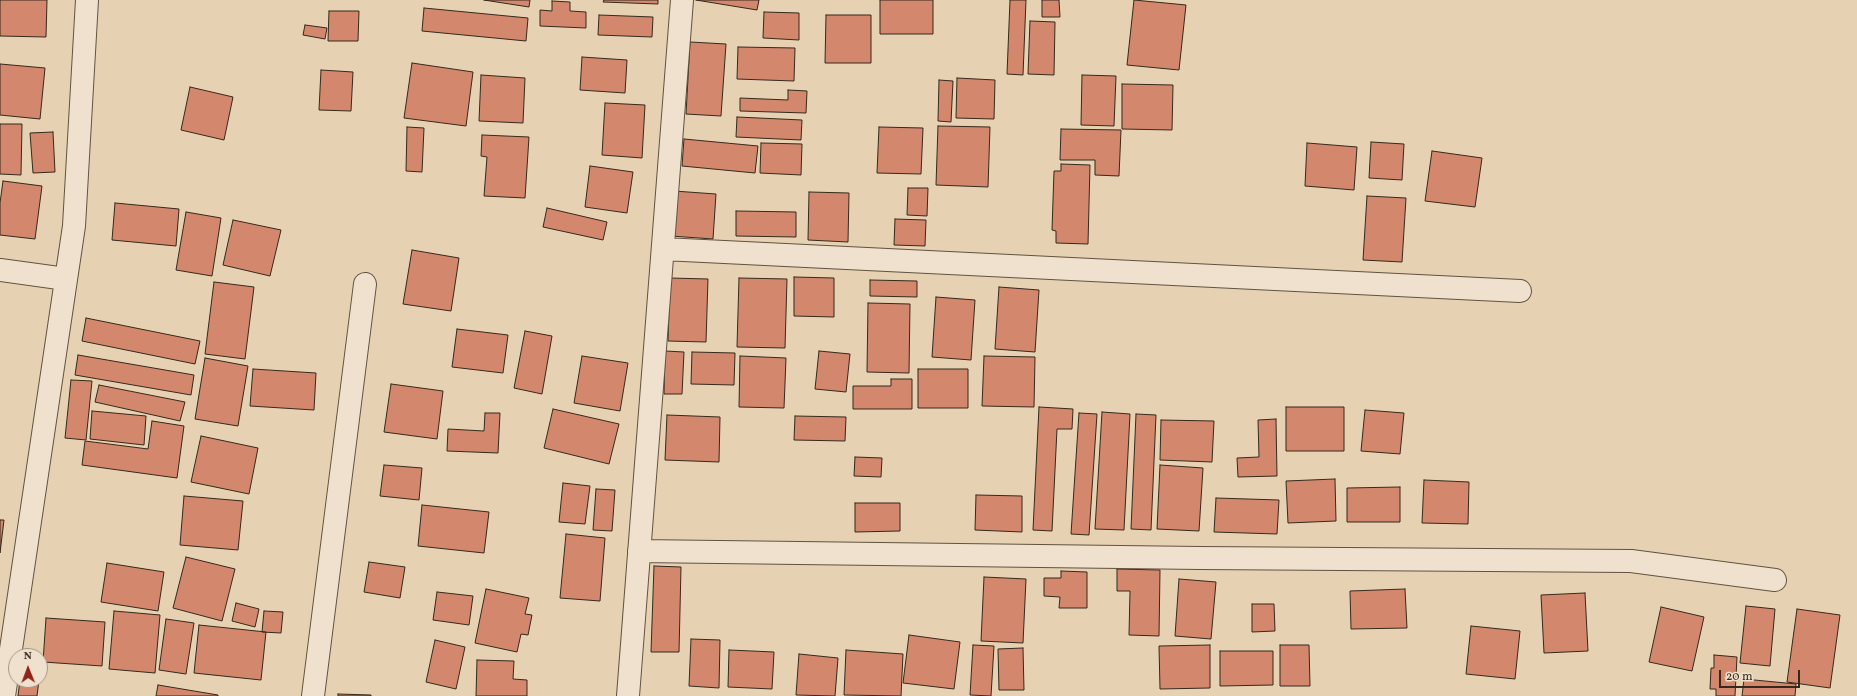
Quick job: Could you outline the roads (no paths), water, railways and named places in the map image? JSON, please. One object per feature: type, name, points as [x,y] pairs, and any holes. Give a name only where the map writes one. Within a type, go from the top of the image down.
[{"type":"street","points":[[4,696],[74,226],[87,0]]},
{"type":"street","points":[[628,696],[682,0]]},
{"type":"street","points":[[663,249],[1520,291]]},
{"type":"street","points":[[0,270],[66,279]]},
{"type":"street","points":[[313,696],[365,284]]},
{"type":"street","points":[[639,551],[1208,558],[1631,561],[1775,580]]}]
